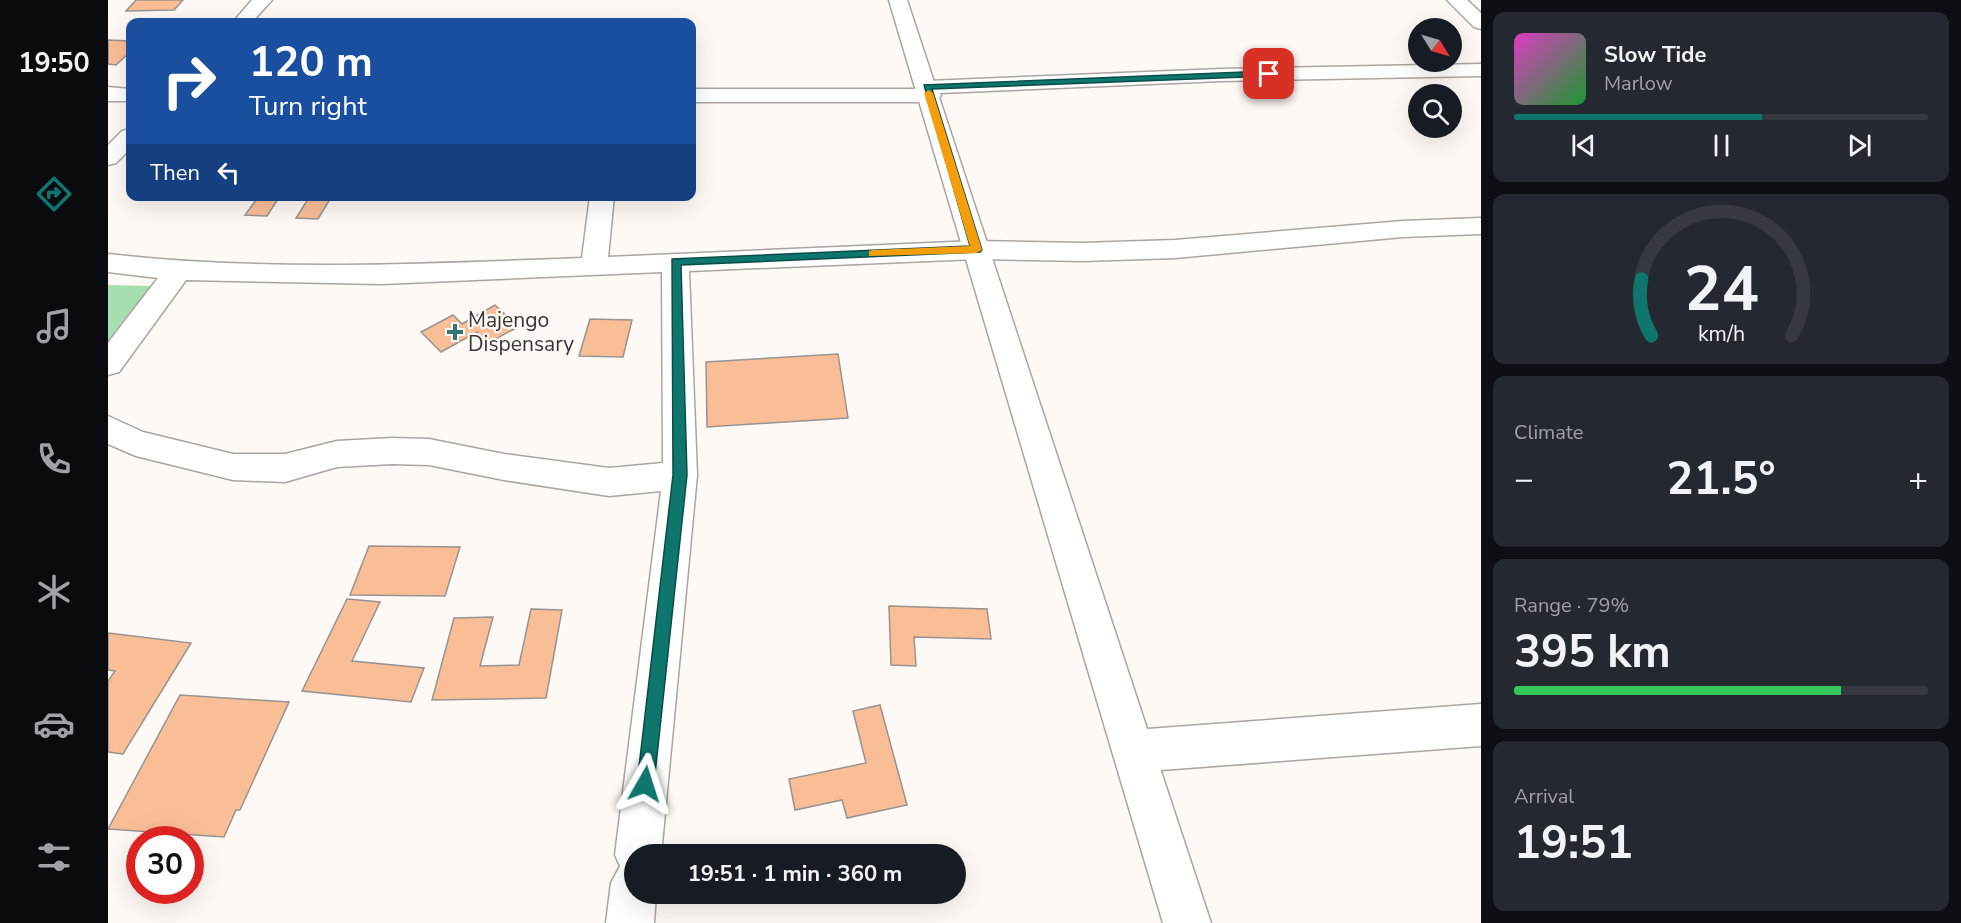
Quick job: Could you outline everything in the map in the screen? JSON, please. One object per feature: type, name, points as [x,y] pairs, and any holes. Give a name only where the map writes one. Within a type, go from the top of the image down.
[{"type":"street","points":[[246,18],[263,0]]},
{"type":"street","points":[[898,0],[1187,923]]},
{"type":"street","points":[[1456,0],[1481,22]]},
{"type":"street","points":[[696,96],[928,91],[1221,75],[1481,70]]},
{"type":"street","points":[[108,94],[126,95]]},
{"type":"street","points":[[108,158],[126,140]]},
{"type":"street","points":[[594,266],[601,201]]},
{"type":"street","points":[[108,263],[178,271],[382,275],[976,250],[1083,252],[1175,249],[1404,229],[1481,226]]},
{"type":"street","points":[[639,844],[680,475],[675,262]]},
{"type":"street","points":[[108,364],[178,271]]},
{"type":"street","points":[[108,429],[136,442],[233,467],[285,468],[337,454],[392,451],[429,452],[504,467],[609,483],[680,475]]},
{"type":"street","points":[[1134,752],[1481,725]]},
{"type":"street","points":[[630,923],[632,904]]},
{"type":"green space","points":[[108,285],[151,286],[108,341]]},
{"type":"building","points":[[136,0],[183,0],[174,10],[126,11]]},
{"type":"building","points":[[108,40],[126,41],[126,56],[116,65],[108,64]]},
{"type":"building","points":[[255,201],[277,201],[267,216],[245,215]]},
{"type":"building","points":[[307,201],[329,201],[318,219],[296,218]]},
{"type":"building","points":[[495,305],[518,327],[488,343],[477,332],[441,352],[421,332],[453,315],[462,324]]},
{"type":"building","points":[[590,319],[632,320],[623,357],[579,356]]},
{"type":"building","points":[[838,354],[848,418],[707,427],[706,362]]},
{"type":"building","points":[[369,546],[460,547],[445,596],[350,595]]},
{"type":"building","points":[[347,599],[380,602],[352,661],[424,668],[411,702],[302,691]]},
{"type":"building","points":[[889,606],[987,609],[991,639],[914,637],[916,666],[891,665]]},
{"type":"building","points":[[531,609],[562,610],[546,698],[432,700],[454,618],[493,617],[480,666],[519,665]]},
{"type":"building","points":[[108,633],[191,643],[123,754],[108,752],[108,681],[115,671],[108,670]]},
{"type":"building","points":[[180,695],[289,702],[240,810],[236,810],[224,837],[204,836],[204,826],[126,826],[126,830],[108,829]]},
{"type":"building","points":[[880,705],[907,805],[847,818],[842,800],[795,810],[789,779],[866,763],[853,711]]},
{"type":"slow traffic","points":[[873,254],[976,250],[929,93]]},
{"type":"place","name":"Majengo Dispensary","points":[[455,332]]},
{"type":"route","points":[[645,784],[680,475],[675,262],[976,250],[927,87],[1269,74]]}]
